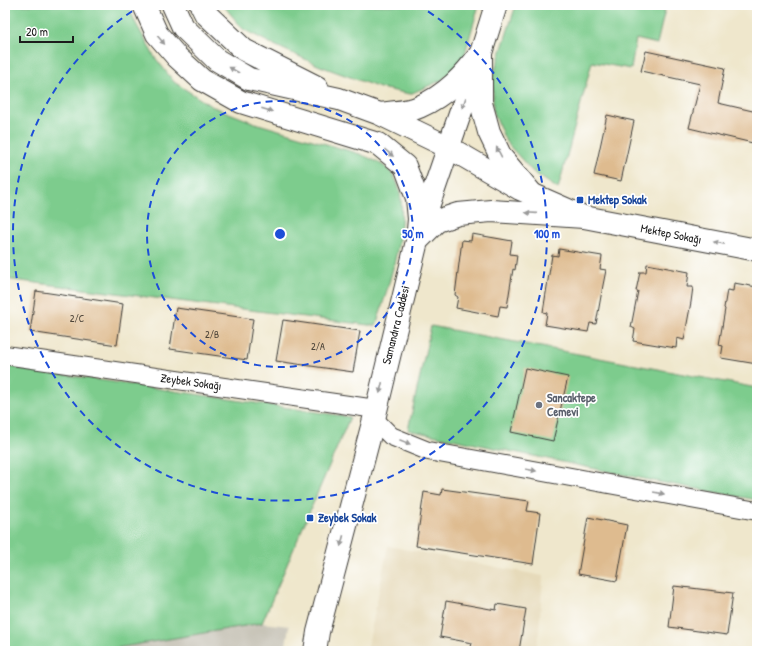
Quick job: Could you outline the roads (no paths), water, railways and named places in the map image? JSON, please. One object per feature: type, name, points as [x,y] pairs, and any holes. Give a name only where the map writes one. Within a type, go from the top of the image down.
[{"type":"main road","points":[[144,5],[157,34],[177,57],[202,80],[241,102],[378,144],[405,166],[417,198],[419,219],[417,241]]},
{"type":"main road","points":[[173,5],[182,27],[217,60],[249,79],[339,99],[380,114],[448,147],[520,189],[584,217]]},
{"type":"main road","points":[[201,5],[205,12],[244,50],[298,76],[339,99]]},
{"type":"main road","name":"Samandıra Caddesi","points":[[315,651],[318,632],[375,414],[417,241],[496,5]]},
{"type":"main road","points":[[380,114],[418,108],[450,89],[466,74],[481,53]]},
{"type":"main road","points":[[481,53],[481,103],[489,132],[501,157],[532,194]]},
{"type":"main road","points":[[417,241],[436,221],[458,214],[491,210],[584,217]]},
{"type":"main road","name":"Mektep Sokağı","points":[[584,217],[757,250]]},
{"type":"street","name":"Zeybek Sokağı","points":[[5,355],[375,414]]},
{"type":"street","points":[[375,414],[391,436],[428,451],[757,512]]},
{"type":"place","name":"Mektep Sokak","points":[[580,200]]},
{"type":"place","name":"Sancaktepe Cemevi","points":[[539,405]]},
{"type":"place","name":"Zeybek Sokak","points":[[310,518]]}]
